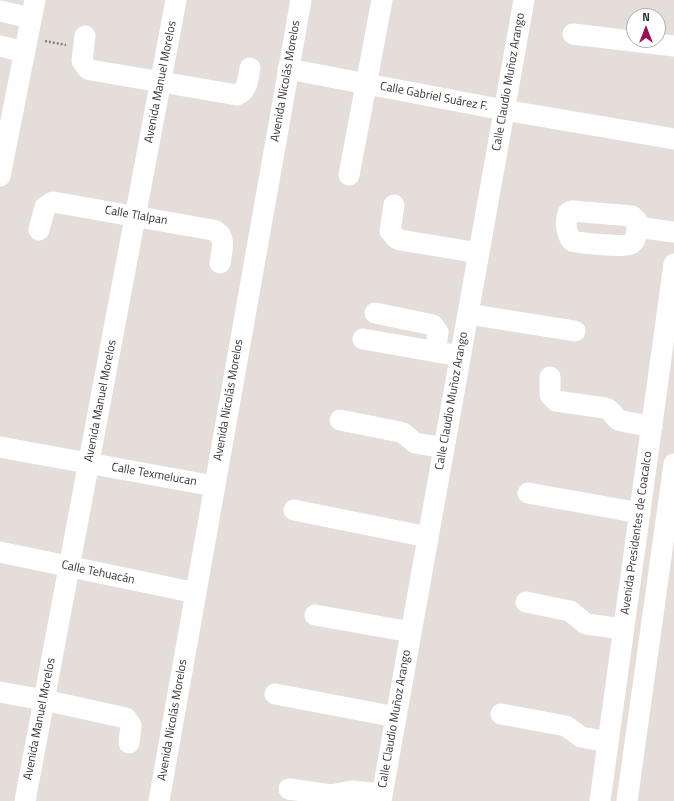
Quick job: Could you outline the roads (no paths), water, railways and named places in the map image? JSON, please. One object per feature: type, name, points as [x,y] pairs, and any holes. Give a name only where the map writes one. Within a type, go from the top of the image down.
[{"type":"street","name":"Avenida Manuel Morelos","points":[[24,801],[176,0]]},
{"type":"street","name":"Avenida Nicolás Morelos","points":[[159,801],[300,0]]},
{"type":"street","points":[[348,176],[382,0]]},
{"type":"street","name":"Calle Claudio Muñoz Arango","points":[[381,798],[524,0]]},
{"type":"street","points":[[0,11],[29,27]]},
{"type":"street","points":[[0,46],[29,27]]},
{"type":"street","points":[[0,176],[29,27]]},
{"type":"street","points":[[573,34],[674,46]]},
{"type":"street","points":[[84,42],[82,61],[87,68],[237,96],[244,90],[250,68]]},
{"type":"street","name":"Calle Gabriel Suárez F.","points":[[288,69],[504,110],[674,139]]},
{"type":"street","name":"Calle Tlalpan","points":[[39,230],[45,207],[53,202],[136,216],[217,231],[222,239],[220,263]]},
{"type":"street","points":[[394,205],[390,231],[396,238],[400,240],[479,253]]},
{"type":"street","points":[[637,227],[674,232]]},
{"type":"street","name":"Avenida Presidentes de Coacalco","points":[[600,801],[674,264]]},
{"type":"street","points":[[375,313],[433,325],[438,332],[435,352]]},
{"type":"street","points":[[468,314],[575,332]]},
{"type":"street","points":[[363,339],[460,356]]},
{"type":"street","points":[[550,377],[550,395],[556,401],[605,408],[612,411],[615,417],[620,420],[652,426]]},
{"type":"street","points":[[340,420],[400,432],[415,443],[444,448]]},
{"type":"street","name":"Calle Texmelucan","points":[[0,447],[214,486]]},
{"type":"street","points":[[627,801],[674,464]]},
{"type":"street","points":[[528,493],[640,513]]},
{"type":"street","points":[[294,510],[428,537]]},
{"type":"street","name":"Calle Tehuacán","points":[[0,552],[196,593]]},
{"type":"street","points":[[526,602],[570,611],[586,624],[624,628]]},
{"type":"street","points":[[315,614],[411,632]]},
{"type":"street","points":[[0,692],[126,718],[131,725],[129,743]]},
{"type":"street","points":[[276,694],[396,717]]},
{"type":"street","points":[[501,714],[566,726],[581,737],[608,742]]},
{"type":"street","points":[[289,789],[331,795],[352,791],[381,798]]}]
